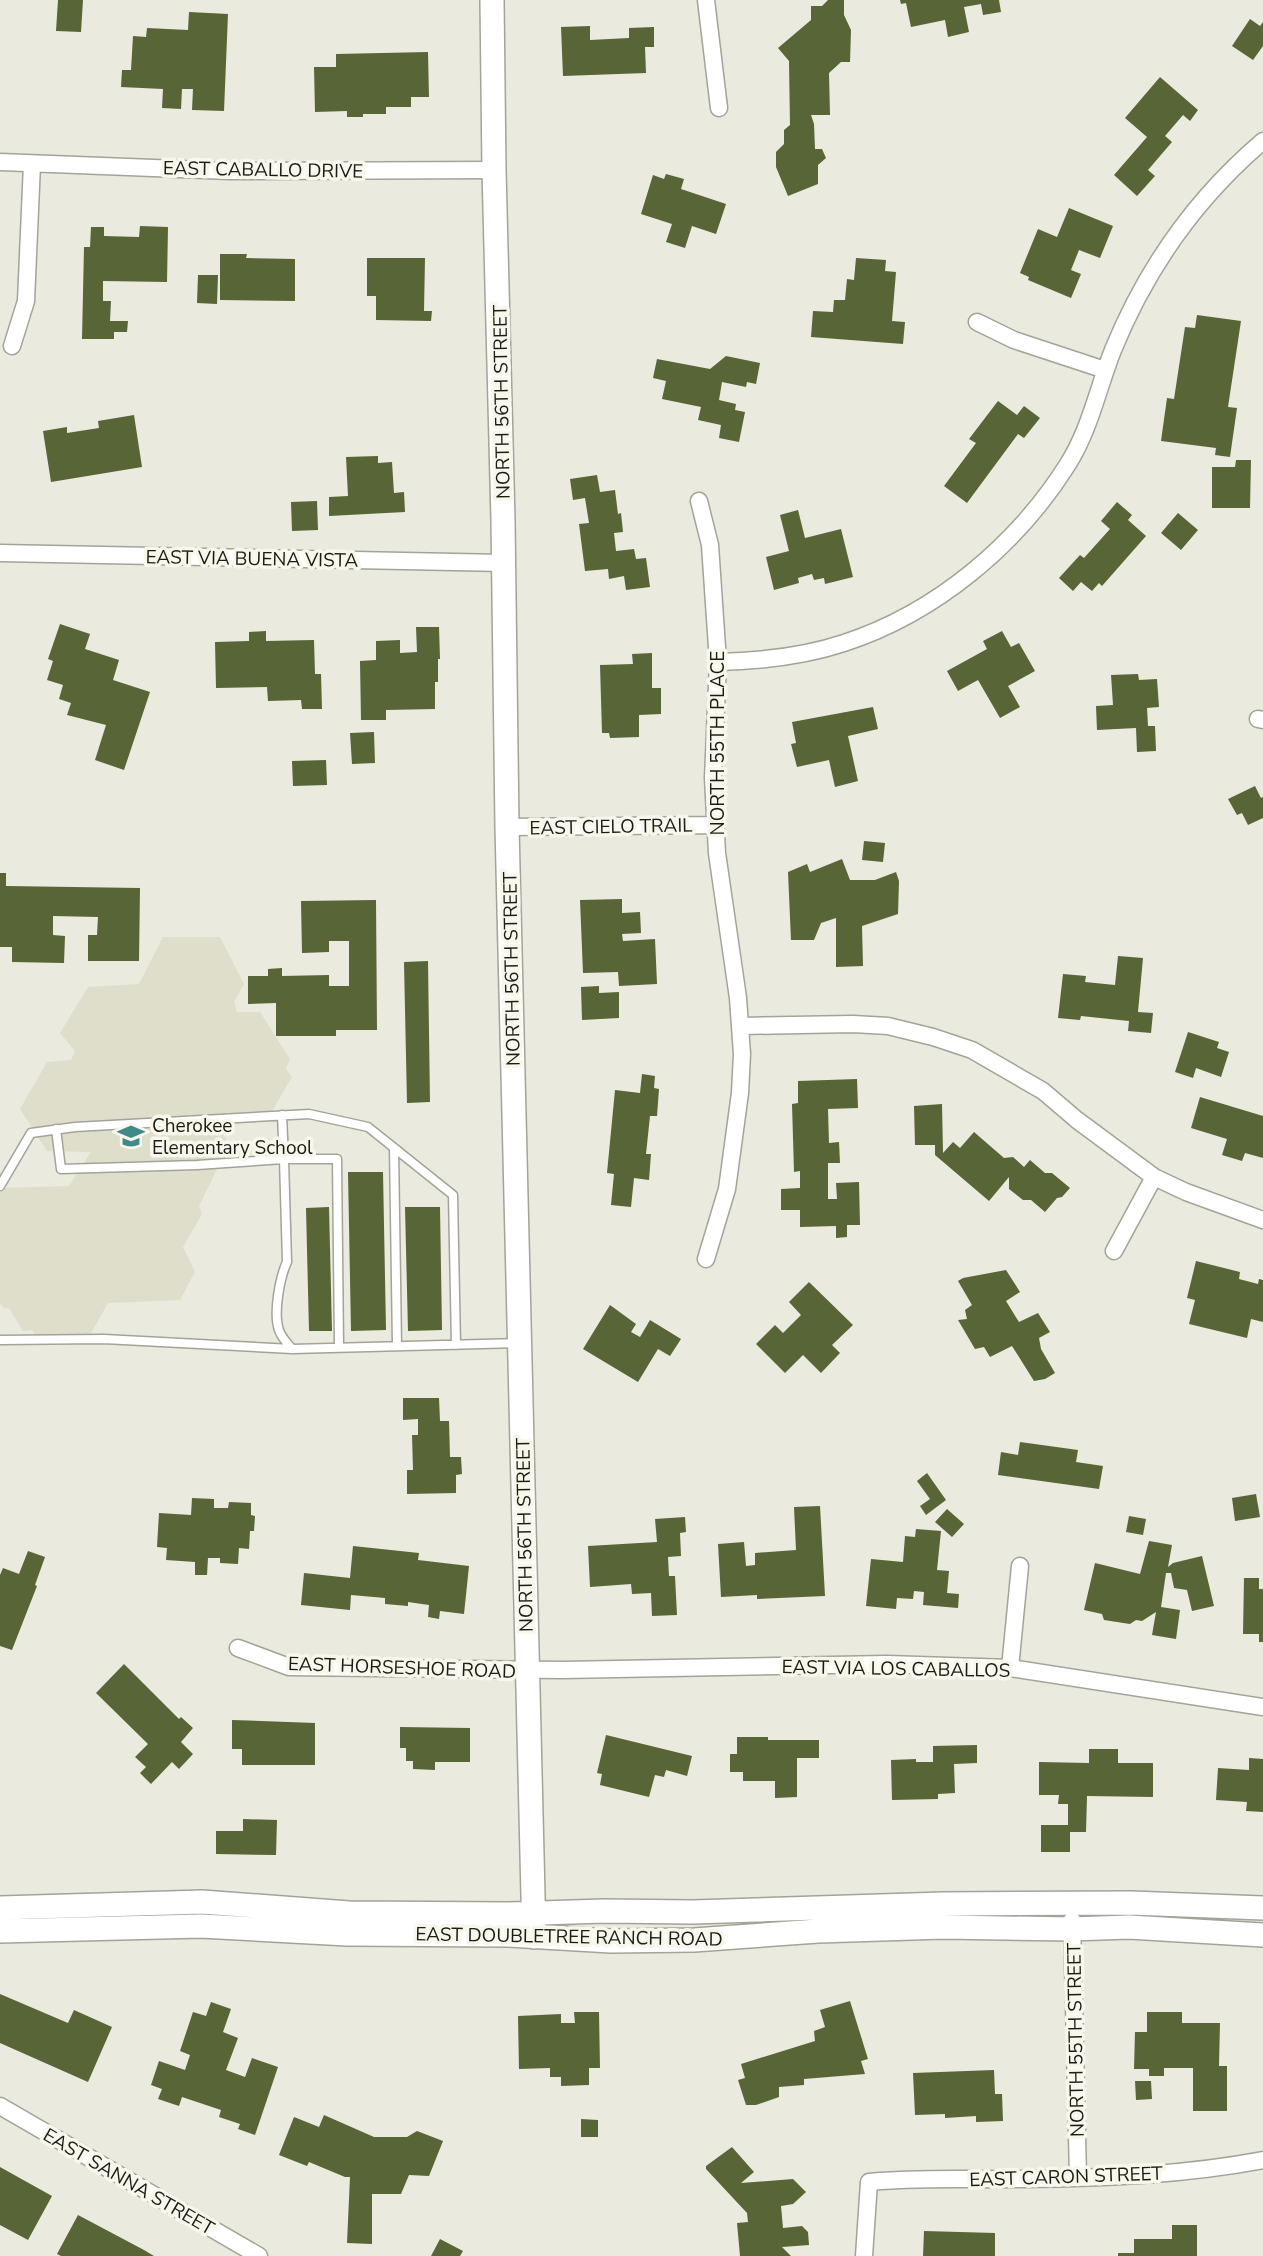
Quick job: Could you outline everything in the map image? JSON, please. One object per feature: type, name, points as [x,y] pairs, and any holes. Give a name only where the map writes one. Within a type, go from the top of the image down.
[{"type":"main road","name":"NORTH 56TH STREET","points":[[492,0],[507,827],[534,1937]]},
{"type":"main road","name":"EAST DOUBLETREE RANCH ROAD","points":[[0,1908],[202,1902],[349,1913],[693,1912],[943,1904],[1131,1903],[1263,1908]]},
{"type":"main road","name":"EAST DOUBLETREE RANCH ROAD","points":[[0,1931],[201,1926],[320,1933],[611,1941],[694,1940],[818,1931],[917,1928],[1129,1927],[1263,1935]]},
{"type":"street","points":[[706,0],[719,108]]},
{"type":"street","points":[[719,662],[778,657],[844,643],[898,620],[956,586],[987,561],[1043,498],[1069,462],[1094,410],[1105,370],[1138,297],[1168,246],[1231,168],[1263,141]]},
{"type":"street","name":"EAST CABALLO DRIVE","points":[[0,162],[230,171],[494,170]]},
{"type":"street","points":[[12,346],[26,301],[32,164]]},
{"type":"street","points":[[977,321],[1014,340],[1105,370]]},
{"type":"street","name":"NORTH 55TH PLACE","points":[[699,501],[710,545],[719,662],[713,778],[717,853],[741,1026],[740,1093],[727,1189],[706,1259]]},
{"type":"street","name":"EAST VIA BUENA VISTA","points":[[0,553],[504,563]]},
{"type":"street","name":"EAST CIELO TRAIL","points":[[507,827],[716,825]]},
{"type":"street","points":[[741,1026],[888,1026],[972,1050],[1043,1091],[1095,1134],[1154,1177],[1186,1192],[1263,1220]]},
{"type":"street","points":[[1114,1251],[1154,1177]]},
{"type":"street","points":[[1010,1668],[1020,1566]]},
{"type":"street","name":"EAST HORSESHOE ROAD","points":[[238,1648],[289,1667],[527,1671]]},
{"type":"street","name":"EAST VIA LOS CABALLOS","points":[[527,1671],[887,1664],[1010,1668],[1263,1707]]},
{"type":"street","name":"NORTH 55TH STREET","points":[[1071,1904],[1078,2177]]},
{"type":"street","name":"EAST SANNA STREET","points":[[0,2106],[258,2256]]},
{"type":"street","name":"EAST CARON STREET","points":[[864,2256],[869,2182],[896,2179],[1078,2177],[1184,2172],[1263,2160]]},
{"type":"lane","points":[[0,1186],[31,1133],[56,1129],[309,1114],[368,1126],[453,1195],[456,1345]]},
{"type":"lane","points":[[282,1115],[287,1262],[280,1276],[277,1326],[292,1349]]},
{"type":"lane","points":[[56,1129],[61,1169],[337,1159],[340,1348]]},
{"type":"lane","points":[[394,1148],[397,1346]]},
{"type":"lane","points":[[0,1340],[104,1339],[292,1349],[520,1343]]},
{"type":"shaded area","name":"Cherokee Elementary School","points":[[163,937],[220,937],[244,984],[234,1002],[237,1012],[260,1012],[290,1059],[286,1069],[292,1077],[269,1116],[228,1116],[219,1127],[229,1145],[199,1206],[202,1214],[183,1247],[195,1272],[180,1300],[108,1303],[86,1342],[41,1344],[32,1330],[23,1331],[9,1308],[4,1308],[0,1303],[0,1188],[69,1186],[91,1152],[47,1151],[20,1109],[47,1062],[71,1060],[75,1051],[60,1033],[88,987],[139,984]]},
{"type":"building","points":[[58,0],[83,0],[81,32],[56,31]]},
{"type":"building","points":[[828,0],[844,0],[844,15],[851,30],[850,62],[841,62],[829,73],[830,115],[811,115],[815,149],[822,149],[826,158],[818,165],[818,184],[788,196],[776,167],[776,152],[784,144],[784,130],[790,125],[789,61],[778,48],[811,20],[811,6],[822,6]]},
{"type":"building","points":[[900,0],[999,0],[1001,12],[983,15],[981,4],[964,7],[969,32],[948,37],[945,20],[911,27],[906,3],[901,4]]},
{"type":"building","points":[[189,12],[228,14],[224,111],[192,110],[193,89],[182,89],[181,109],[162,108],[163,89],[121,87],[122,70],[131,70],[133,36],[146,37],[147,28],[188,30]]},
{"type":"building","points":[[1250,19],[1260,26],[1263,22],[1263,46],[1253,60],[1232,46]]},
{"type":"building","points":[[590,26],[590,40],[629,38],[629,28],[654,27],[654,47],[645,47],[646,73],[563,76],[561,27]]},
{"type":"building","points":[[428,52],[429,97],[411,97],[411,107],[386,107],[386,114],[363,114],[363,117],[347,117],[347,111],[315,112],[314,67],[336,67],[336,54]]},
{"type":"building","points":[[1160,77],[1198,110],[1190,121],[1183,115],[1165,136],[1172,142],[1148,170],[1155,176],[1137,196],[1114,175],[1147,137],[1125,118]]},
{"type":"building","points":[[666,174],[684,179],[681,189],[726,204],[716,234],[692,226],[685,248],[666,242],[672,224],[641,214],[653,175],[664,179]]},
{"type":"building","points":[[1069,208],[1113,226],[1100,258],[1079,250],[1071,270],[1081,274],[1071,298],[1028,280],[1029,277],[1020,273],[1038,229],[1057,237]]},
{"type":"building","points":[[140,226],[168,227],[167,282],[103,281],[103,301],[111,301],[110,321],[128,321],[127,332],[114,332],[114,339],[82,339],[84,247],[90,247],[91,227],[104,227],[104,236],[139,237]]},
{"type":"building","points":[[220,254],[247,254],[246,258],[295,259],[295,301],[220,300]]},
{"type":"building","points":[[367,258],[425,258],[424,311],[432,311],[431,321],[376,320],[376,296],[367,296]]},
{"type":"building","points":[[856,258],[886,260],[885,271],[896,272],[892,321],[905,322],[903,344],[811,337],[813,311],[833,312],[834,300],[845,300],[847,279],[854,280]]},
{"type":"building","points":[[198,275],[218,275],[217,304],[197,303]]},
{"type":"building","points":[[1197,315],[1241,321],[1228,407],[1237,408],[1230,457],[1215,455],[1216,448],[1161,441],[1167,398],[1174,399],[1185,327],[1195,328]]},
{"type":"building","points":[[726,356],[760,363],[756,384],[747,382],[746,387],[722,382],[719,400],[736,404],[735,410],[745,412],[739,442],[719,438],[721,425],[698,420],[701,407],[662,399],[666,381],[653,378],[657,359],[710,369]]},
{"type":"building","points":[[998,401],[1017,415],[1024,406],[1040,418],[1024,438],[1018,434],[967,503],[944,486],[976,443],[969,439]]},
{"type":"building","points":[[134,415],[142,467],[51,482],[43,431],[67,427],[67,433],[99,428],[98,421]]},
{"type":"building","points":[[378,456],[378,463],[392,462],[394,493],[404,492],[405,512],[329,516],[329,497],[348,496],[346,457]]},
{"type":"building","points":[[1236,460],[1251,460],[1250,508],[1212,508],[1212,467],[1235,467]]},
{"type":"building","points":[[597,475],[600,492],[615,490],[618,514],[621,513],[623,532],[614,533],[616,551],[634,549],[636,559],[646,558],[650,587],[626,590],[624,576],[609,579],[608,569],[585,571],[579,524],[589,523],[585,498],[573,500],[570,479]]},
{"type":"building","points":[[317,501],[318,530],[292,531],[291,502]]},
{"type":"building","points":[[1117,502],[1132,515],[1128,520],[1146,536],[1102,586],[1099,583],[1092,591],[1081,582],[1073,591],[1059,578],[1080,555],[1084,558],[1110,529],[1101,521]]},
{"type":"building","points":[[798,510],[805,538],[841,529],[853,577],[825,584],[824,578],[814,580],[812,574],[798,578],[799,583],[774,590],[766,557],[789,551],[780,515]]},
{"type":"building","points":[[1178,513],[1198,530],[1181,550],[1161,533]]},
{"type":"building","points":[[60,624],[90,634],[85,649],[119,660],[113,680],[150,692],[124,770],[95,760],[106,725],[67,715],[71,703],[59,699],[63,685],[47,680],[53,661],[48,659]]},
{"type":"building","points":[[416,627],[439,627],[440,659],[438,682],[435,682],[435,709],[386,710],[386,720],[361,720],[360,661],[376,660],[376,641],[400,640],[400,653],[417,652]]},
{"type":"building","points":[[266,631],[266,641],[314,640],[315,674],[321,674],[322,709],[302,709],[301,700],[268,701],[267,687],[216,688],[215,642],[249,641],[249,632]]},
{"type":"building","points":[[1002,631],[1011,647],[1019,643],[1035,671],[1008,686],[1020,707],[1000,718],[978,680],[958,691],[947,671],[987,649],[983,641]]},
{"type":"building","points":[[652,653],[652,688],[661,688],[661,714],[639,715],[639,737],[610,738],[609,733],[602,733],[600,665],[633,664],[632,654]]},
{"type":"building","points":[[1138,674],[1139,680],[1157,679],[1159,707],[1147,708],[1148,726],[1155,726],[1156,751],[1137,752],[1136,728],[1097,730],[1096,706],[1113,705],[1111,675]]},
{"type":"building","points":[[873,707],[878,729],[848,736],[858,781],[835,787],[829,760],[797,767],[791,744],[796,743],[792,722]]},
{"type":"building","points":[[374,732],[375,763],[352,764],[350,733]]},
{"type":"building","points":[[326,760],[327,785],[293,786],[292,761]]},
{"type":"building","points":[[1255,786],[1261,798],[1263,797],[1263,818],[1248,825],[1242,813],[1237,815],[1228,799]]},
{"type":"building","points":[[864,841],[885,843],[883,862],[862,860]]},
{"type":"building","points":[[842,859],[850,880],[875,880],[896,872],[899,881],[898,914],[862,926],[863,966],[836,967],[836,918],[821,923],[814,940],[791,940],[788,872],[807,864],[810,872]]},
{"type":"building","points":[[0,873],[6,873],[6,886],[140,888],[139,961],[88,961],[88,935],[97,935],[98,917],[53,916],[53,935],[65,936],[64,963],[12,962],[12,947],[0,947]]},
{"type":"building","points":[[622,899],[622,913],[640,912],[641,933],[622,934],[623,941],[655,939],[657,984],[619,986],[618,972],[583,973],[580,900]]},
{"type":"building","points":[[376,900],[377,1030],[336,1030],[336,1036],[276,1036],[276,1003],[248,1004],[248,976],[268,976],[268,969],[282,968],[282,976],[329,975],[329,986],[349,986],[349,941],[329,941],[329,952],[302,953],[301,901]]},
{"type":"building","points":[[1118,956],[1143,958],[1138,1012],[1153,1013],[1151,1033],[1128,1031],[1129,1021],[1081,1016],[1080,1020],[1058,1018],[1063,974],[1086,976],[1085,982],[1115,985]]},
{"type":"building","points":[[428,961],[430,1102],[407,1103],[404,962]]},
{"type":"building","points":[[599,986],[599,993],[619,992],[619,1018],[582,1020],[581,987]]},
{"type":"building","points":[[1188,1032],[1219,1042],[1217,1048],[1229,1052],[1221,1077],[1196,1068],[1193,1078],[1175,1072]]},
{"type":"building","points":[[642,1074],[655,1076],[654,1088],[659,1089],[657,1116],[650,1116],[646,1154],[651,1154],[649,1180],[634,1178],[631,1207],[611,1205],[614,1174],[607,1173],[615,1090],[640,1093]]},
{"type":"building","points":[[857,1079],[858,1108],[828,1109],[829,1143],[839,1142],[840,1163],[828,1163],[828,1199],[837,1199],[836,1183],[859,1182],[860,1225],[847,1225],[847,1237],[836,1238],[836,1226],[800,1227],[800,1210],[781,1210],[781,1189],[800,1188],[800,1171],[794,1172],[792,1104],[798,1103],[798,1081]]},
{"type":"building","points":[[1200,1097],[1263,1116],[1263,1158],[1245,1153],[1242,1161],[1222,1155],[1227,1139],[1191,1128]]},
{"type":"building","points":[[942,1104],[943,1153],[953,1142],[960,1148],[974,1132],[1004,1158],[1013,1157],[1024,1167],[1030,1160],[1070,1188],[1045,1212],[1031,1200],[1023,1200],[1009,1189],[1009,1177],[989,1201],[935,1155],[935,1145],[915,1145],[914,1106]]},
{"type":"building","points":[[348,1172],[383,1172],[386,1330],[351,1331]]},
{"type":"building","points":[[329,1207],[332,1331],[309,1331],[306,1208]]},
{"type":"building","points":[[405,1207],[440,1207],[442,1330],[408,1331]]},
{"type":"building","points":[[1196,1261],[1240,1272],[1239,1279],[1258,1284],[1259,1279],[1263,1280],[1263,1322],[1251,1319],[1247,1338],[1189,1324],[1195,1300],[1187,1298]]},
{"type":"building","points":[[1006,1270],[1020,1292],[1006,1301],[1019,1322],[1038,1313],[1050,1332],[1039,1338],[1041,1349],[1055,1373],[1045,1379],[1034,1381],[1012,1346],[990,1357],[984,1347],[975,1349],[958,1320],[967,1319],[965,1310],[972,1305],[958,1281]]},
{"type":"building","points":[[809,1282],[853,1325],[832,1345],[840,1353],[821,1373],[803,1355],[785,1373],[756,1344],[775,1325],[783,1333],[801,1315],[789,1302]]},
{"type":"building","points":[[610,1305],[636,1324],[631,1332],[640,1337],[650,1320],[681,1339],[670,1356],[658,1349],[638,1382],[583,1349]]},
{"type":"building","points":[[403,1398],[439,1398],[440,1421],[449,1421],[450,1457],[461,1457],[462,1474],[456,1475],[456,1493],[407,1494],[407,1470],[413,1470],[412,1435],[418,1435],[418,1419],[403,1420]]},
{"type":"building","points":[[1020,1442],[1078,1450],[1076,1462],[1103,1466],[1099,1489],[998,1475],[1001,1452],[1018,1455]]},
{"type":"building","points":[[927,1473],[946,1500],[926,1515],[920,1506],[930,1499],[917,1481]]},
{"type":"building","points":[[1256,1494],[1260,1517],[1235,1521],[1232,1498]]},
{"type":"building","points":[[192,1498],[214,1499],[214,1508],[228,1508],[229,1502],[251,1503],[251,1515],[255,1516],[254,1531],[250,1531],[249,1549],[239,1548],[238,1564],[220,1563],[220,1558],[208,1558],[207,1575],[195,1575],[195,1562],[166,1560],[167,1548],[157,1547],[159,1513],[191,1515]]},
{"type":"building","points":[[820,1506],[825,1596],[757,1599],[757,1595],[721,1597],[718,1544],[744,1542],[746,1566],[755,1565],[755,1553],[796,1550],[794,1507]]},
{"type":"building","points":[[947,1509],[964,1524],[952,1537],[935,1522]]},
{"type":"building","points":[[1129,1516],[1146,1519],[1143,1535],[1126,1532]]},
{"type":"building","points":[[685,1517],[686,1532],[680,1533],[681,1556],[668,1557],[669,1576],[675,1576],[677,1615],[652,1616],[651,1593],[632,1594],[631,1584],[590,1587],[588,1546],[657,1542],[655,1519]]},
{"type":"building","points":[[916,1529],[941,1531],[937,1570],[949,1571],[947,1593],[959,1594],[958,1608],[923,1605],[924,1592],[914,1591],[913,1599],[897,1598],[896,1609],[866,1606],[871,1559],[903,1562],[905,1536],[915,1537]]},
{"type":"building","points":[[1149,1541],[1172,1545],[1168,1567],[1173,1563],[1202,1556],[1214,1606],[1192,1611],[1187,1590],[1174,1588],[1171,1573],[1166,1573],[1161,1607],[1180,1610],[1176,1639],[1152,1635],[1156,1612],[1142,1621],[1136,1620],[1130,1624],[1104,1620],[1102,1614],[1084,1610],[1095,1563],[1140,1574]]},
{"type":"building","points":[[353,1546],[419,1553],[418,1560],[469,1566],[464,1614],[440,1611],[439,1619],[428,1617],[429,1605],[408,1602],[408,1606],[385,1604],[385,1598],[351,1595],[350,1610],[301,1605],[304,1573],[350,1578]]},
{"type":"building","points":[[28,1551],[45,1557],[35,1585],[37,1586],[12,1650],[0,1646],[0,1575],[3,1568],[19,1574]]},
{"type":"building","points":[[1244,1578],[1259,1578],[1259,1589],[1263,1589],[1263,1642],[1259,1642],[1259,1634],[1243,1634]]},
{"type":"building","points":[[124,1664],[179,1719],[181,1717],[193,1728],[181,1742],[193,1754],[179,1769],[172,1762],[151,1784],[140,1773],[146,1767],[135,1757],[148,1744],[96,1693]]},
{"type":"building","points":[[232,1720],[315,1723],[315,1765],[242,1765],[242,1749],[232,1749]]},
{"type":"building","points":[[400,1727],[470,1728],[470,1762],[435,1762],[435,1770],[413,1769],[413,1761],[406,1761],[406,1748],[400,1748]]},
{"type":"building","points":[[606,1735],[692,1756],[687,1776],[666,1770],[664,1777],[655,1775],[649,1797],[600,1785],[602,1774],[597,1773]]},
{"type":"building","points":[[737,1737],[819,1740],[819,1758],[797,1758],[797,1797],[775,1798],[775,1781],[743,1781],[743,1772],[730,1772],[730,1754],[737,1754]]},
{"type":"building","points":[[977,1745],[977,1763],[954,1764],[955,1793],[938,1794],[938,1799],[892,1800],[891,1760],[916,1759],[916,1762],[933,1762],[933,1746]]},
{"type":"building","points":[[1089,1749],[1118,1749],[1118,1763],[1153,1763],[1153,1797],[1087,1796],[1086,1832],[1070,1832],[1070,1852],[1041,1852],[1041,1825],[1068,1825],[1068,1804],[1058,1804],[1059,1795],[1039,1795],[1039,1762],[1089,1763]]},
{"type":"building","points":[[1249,1758],[1263,1759],[1263,1812],[1246,1811],[1247,1802],[1216,1800],[1218,1768],[1249,1770]]},
{"type":"building","points":[[243,1819],[277,1820],[276,1855],[216,1854],[216,1831],[243,1831]]},
{"type":"building","points":[[0,1994],[68,2023],[74,2010],[112,2027],[88,2082],[0,2043]]},
{"type":"building","points":[[850,2001],[868,2059],[861,2061],[865,2074],[804,2079],[804,2085],[779,2087],[779,2097],[756,2105],[746,2105],[738,2080],[745,2078],[741,2064],[815,2041],[814,2031],[825,2027],[820,2010]]},
{"type":"building","points":[[211,2002],[231,2009],[223,2032],[238,2038],[226,2070],[245,2077],[252,2058],[278,2067],[255,2135],[238,2129],[240,2124],[219,2117],[221,2110],[182,2097],[179,2106],[158,2099],[162,2089],[151,2085],[159,2061],[185,2070],[190,2055],[180,2051],[193,2012],[206,2016]]},
{"type":"building","points":[[574,2012],[599,2012],[600,2068],[589,2068],[589,2085],[561,2086],[561,2077],[550,2077],[550,2068],[519,2069],[518,2016],[561,2014],[561,2023],[575,2023]]},
{"type":"building","points":[[1147,2012],[1182,2012],[1182,2023],[1220,2023],[1219,2066],[1227,2066],[1227,2111],[1193,2111],[1193,2068],[1164,2068],[1164,2076],[1149,2076],[1149,2069],[1134,2069],[1135,2032],[1147,2032]]},
{"type":"building","points":[[994,2070],[995,2094],[1002,2094],[1003,2121],[976,2122],[976,2116],[945,2118],[945,2114],[915,2115],[913,2073]]},
{"type":"building","points":[[1135,2081],[1151,2081],[1152,2099],[1136,2100]]},
{"type":"building","points":[[324,2115],[374,2137],[407,2137],[417,2131],[443,2141],[429,2176],[409,2175],[401,2194],[372,2194],[372,2244],[347,2243],[350,2177],[309,2162],[307,2166],[279,2155],[294,2117],[319,2127]]},
{"type":"building","points":[[581,2119],[598,2120],[598,2137],[581,2137]]},
{"type":"building","points":[[732,2147],[754,2172],[741,2183],[793,2179],[806,2192],[793,2204],[781,2206],[783,2228],[802,2226],[808,2232],[809,2245],[782,2247],[791,2256],[740,2256],[737,2223],[748,2222],[747,2213],[706,2169],[706,2166]]},
{"type":"building","points":[[0,2167],[52,2196],[28,2240],[0,2225]]},
{"type":"building","points":[[78,2215],[144,2250],[154,2256],[57,2254]]},
{"type":"building","points":[[1172,2225],[1197,2225],[1197,2256],[1118,2256],[1118,2253],[1134,2253],[1134,2239],[1172,2239]]},
{"type":"building","points":[[924,2231],[995,2233],[995,2256],[923,2256]]},
{"type":"building","points":[[440,2239],[463,2251],[460,2256],[431,2256]]},
{"type":"place","name":"Cherokee Elementary School","points":[[131,1136]]}]
